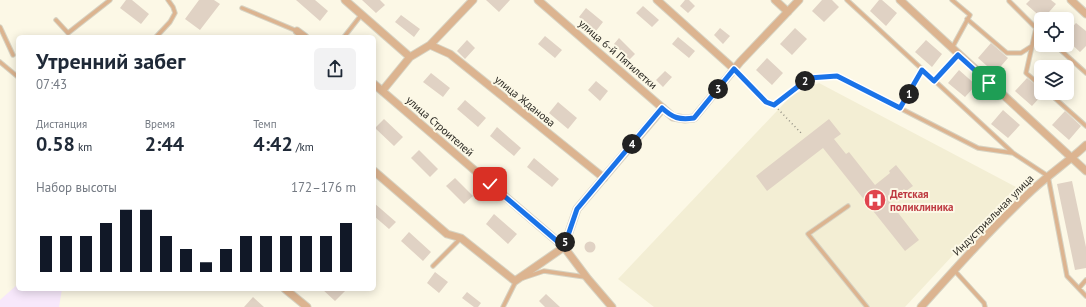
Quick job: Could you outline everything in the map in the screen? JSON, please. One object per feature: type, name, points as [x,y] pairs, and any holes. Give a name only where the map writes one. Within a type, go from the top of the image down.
[{"type":"street","points":[[345,0],[410,56]]},
{"type":"street","points":[[383,90],[410,56],[430,45],[473,0]]},
{"type":"street","name":"улица 6-й Пятилетки","points":[[538,0],[672,117],[685,119],[694,118],[734,69]]},
{"type":"street","points":[[657,0],[734,69],[799,0]]},
{"type":"street","points":[[775,0],[788,12]]},
{"type":"street","points":[[900,0],[958,55],[1086,171]]},
{"type":"street","points":[[1071,0],[1086,14]]},
{"type":"street","points":[[296,31],[302,35]]},
{"type":"street","name":"улица Жданова","points":[[430,45],[450,54],[604,178]]},
{"type":"street","name":"улица Строителей","points":[[376,85],[564,247],[586,277],[612,307]]},
{"type":"street","points":[[376,174],[447,234],[461,238],[515,281],[564,247],[577,209],[662,108]]},
{"type":"street","name":"Индустриальная улица","points":[[924,306],[954,270],[1019,203],[1048,176],[1072,159],[1086,145]]},
{"type":"street","points":[[287,291],[307,307]]},
{"type":"lane","points":[[56,20],[68,33],[110,0]]},
{"type":"lane","points":[[158,35],[170,22],[175,13],[174,7],[168,0]]},
{"type":"lane","points":[[847,0],[1013,153],[1048,176],[1067,276],[1086,296]]},
{"type":"lane","points":[[952,0],[970,15],[952,49]]},
{"type":"lane","points":[[1008,0],[1034,26]]},
{"type":"lane","points":[[242,8],[296,31]]},
{"type":"lane","points":[[346,35],[362,14]]},
{"type":"lane","points":[[968,19],[1007,53],[1021,53],[1032,46]]},
{"type":"lane","points":[[0,27],[13,56]]},
{"type":"lane","points":[[1034,37],[1026,73],[1034,80]]},
{"type":"lane","points":[[1064,52],[1086,72]]},
{"type":"lane","points":[[934,81],[958,55]]},
{"type":"lane","points":[[0,62],[16,75]]},
{"type":"lane","points":[[734,69],[766,102],[774,105],[809,78],[837,76],[978,148],[1013,153]]},
{"type":"lane","points":[[900,108],[922,70]]},
{"type":"lane","points":[[1057,100],[1086,126]]},
{"type":"lane","points":[[848,206],[808,234],[867,307]]},
{"type":"lane","points":[[433,266],[461,238]]},
{"type":"lane","points":[[954,270],[984,303],[985,307]]},
{"type":"lane","points":[[503,307],[515,281],[544,271],[586,277]]},
{"type":"lane","points":[[1079,288],[1086,280]]},
{"type":"path","points":[[774,105],[802,134]]},
{"type":"shaded area","points":[[819,83],[1016,187],[905,307],[654,307],[618,279],[792,95]]},
{"type":"shaded area","points":[[16,286],[16,291],[62,291],[59,307],[0,307],[0,300]]},
{"type":"building","points":[[126,0],[132,0],[149,14],[141,24],[120,8]]},
{"type":"building","points":[[199,0],[214,0],[220,4],[200,30],[185,19]]},
{"type":"building","points":[[296,0],[315,0],[328,11],[320,21]]},
{"type":"building","points":[[362,0],[380,0],[385,5],[376,13]]},
{"type":"building","points":[[486,0],[510,0],[499,12]]},
{"type":"building","points":[[685,0],[689,0],[695,6],[688,13],[680,6]]},
{"type":"building","points":[[822,0],[832,0],[839,7],[824,22],[812,11]]},
{"type":"building","points":[[879,0],[882,0],[897,13],[886,26],[870,11]]},
{"type":"building","points":[[1030,0],[1051,0],[1056,4],[1049,12],[1035,12],[1026,4]]},
{"type":"building","points":[[643,6],[659,20],[652,27],[636,13]]},
{"type":"building","points":[[586,8],[603,22],[596,31],[579,17]]},
{"type":"building","points":[[401,15],[420,29],[414,37],[395,22]]},
{"type":"building","points":[[1076,23],[1086,31],[1086,46],[1080,52],[1074,46],[1074,25]]},
{"type":"building","points":[[720,28],[730,36],[723,44],[714,35]]},
{"type":"building","points":[[795,28],[807,39],[792,55],[780,44]]},
{"type":"building","points":[[545,36],[562,50],[555,58],[538,44]]},
{"type":"building","points":[[678,37],[695,51],[689,58],[672,44]]},
{"type":"building","points":[[619,38],[635,54],[629,60],[614,44]]},
{"type":"building","points":[[467,40],[475,48],[465,59],[457,51]]},
{"type":"building","points":[[926,40],[942,54],[932,67],[915,52]]},
{"type":"building","points":[[991,43],[1008,58],[995,73],[978,58]]},
{"type":"building","points":[[767,58],[783,73],[772,85],[756,70]]},
{"type":"building","points":[[959,70],[976,85],[965,97],[948,83]]},
{"type":"building","points":[[665,71],[672,77],[663,87],[656,80]]},
{"type":"building","points":[[431,73],[450,88],[443,97],[423,82]]},
{"type":"building","points":[[1027,78],[1034,84],[1034,100],[1037,100],[1032,106],[1015,91]]},
{"type":"building","points":[[596,81],[608,91],[600,101],[588,90]]},
{"type":"building","points":[[465,100],[486,118],[478,127],[457,109]]},
{"type":"building","points":[[558,102],[577,118],[568,129],[549,113]]},
{"type":"building","points":[[1003,110],[1020,125],[1008,138],[991,124]]},
{"type":"building","points":[[1065,111],[1081,126],[1069,140],[1052,125]]},
{"type":"building","points":[[384,119],[403,137],[394,146],[376,129],[376,127]]},
{"type":"building","points":[[829,119],[841,134],[834,139],[846,154],[849,152],[875,185],[890,173],[889,171],[896,165],[913,186],[906,191],[904,189],[889,201],[919,240],[905,251],[823,148],[767,191],[756,176]]},
{"type":"building","points":[[497,127],[521,148],[514,156],[490,136]]},
{"type":"building","points":[[419,150],[438,169],[430,177],[411,158]]},
{"type":"building","points":[[534,158],[559,179],[552,187],[527,167]]},
{"type":"building","points":[[455,178],[473,196],[464,204],[446,186]]},
{"type":"building","points":[[1072,181],[1086,247],[1086,268],[1075,270],[1057,184]]},
{"type":"building","points":[[376,205],[396,222],[389,229],[376,218]]},
{"type":"building","points":[[494,214],[517,234],[508,244],[486,224]]},
{"type":"building","points":[[409,232],[431,252],[423,261],[401,241]]},
{"type":"building","points":[[588,242],[592,242],[594,243],[594,251],[588,252],[585,249],[585,245]]},
{"type":"building","points":[[435,272],[448,282],[439,293],[427,283]]},
{"type":"building","points":[[324,291],[345,291],[335,301]]},
{"type":"building","points":[[467,292],[481,303],[478,307],[474,307],[462,298]]},
{"type":"building","points":[[546,294],[560,307],[545,307],[539,301]]},
{"type":"building","points":[[253,297],[264,307],[244,307]]},
{"type":"place","name":"Детская поликлиника","points":[[875,200]]},
{"type":"route","points":[[490,184],[564,247],[577,209],[662,108],[672,117],[685,119],[694,118],[734,69],[766,102],[774,105],[809,78],[837,76],[900,108],[922,70],[934,81],[958,55],[989,83]]}]
